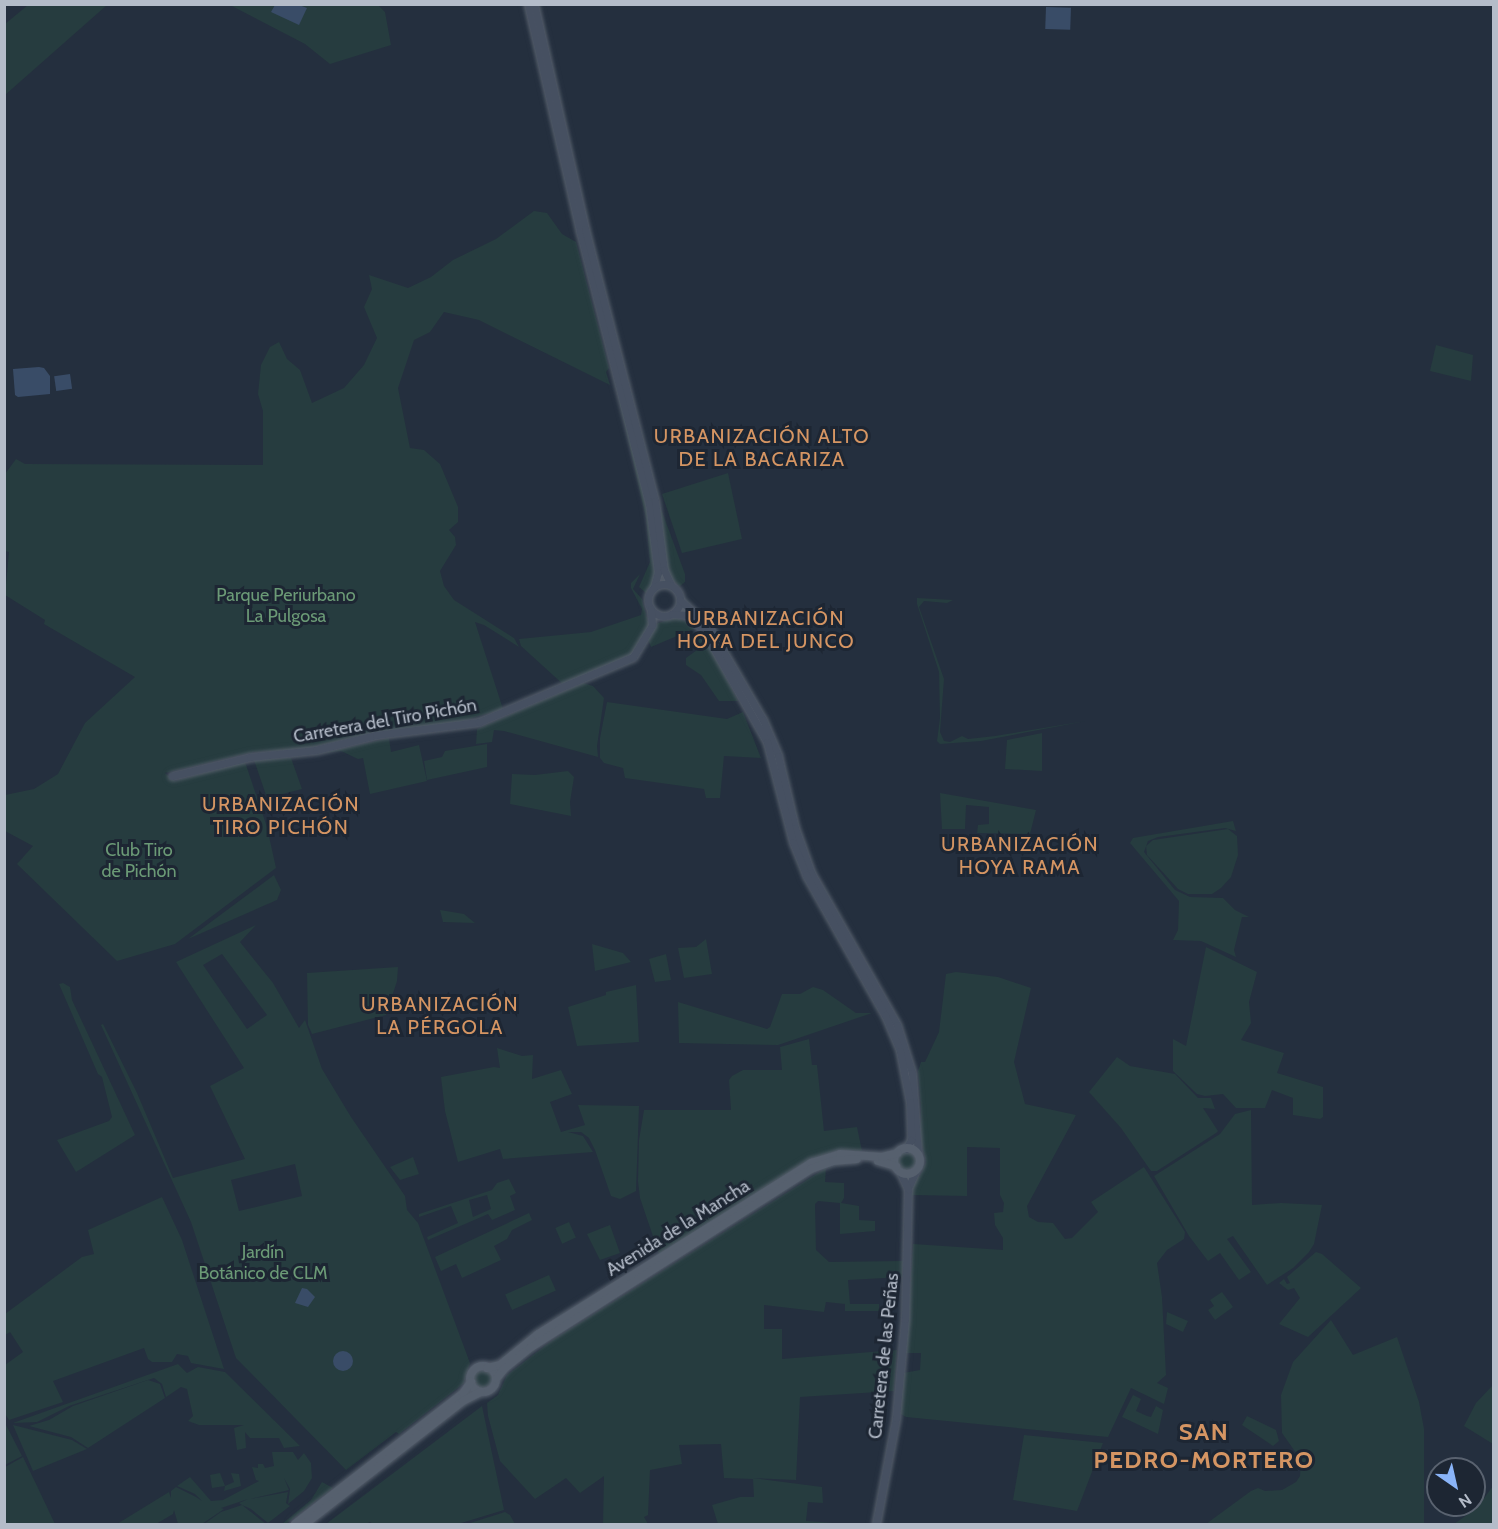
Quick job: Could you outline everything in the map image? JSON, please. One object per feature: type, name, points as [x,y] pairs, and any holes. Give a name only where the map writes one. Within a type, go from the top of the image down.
[{"type":"main road","points":[[528,4],[580,231],[649,503],[658,572],[648,598],[652,625],[678,608],[680,600],[678,591],[671,585],[664,570],[655,501],[585,229],[534,4]]},
{"type":"main road","points":[[654,587],[662,584],[671,585]]},
{"type":"main road","points":[[680,600],[709,627],[763,720],[778,756],[795,828],[811,873],[897,1025],[912,1073],[920,1161],[908,1189]]},
{"type":"main road","points":[[651,609],[658,615],[687,615],[704,631],[767,742],[789,828],[806,875],[885,1015],[898,1044],[910,1102],[911,1140],[891,1164]]},
{"type":"main road","name":"Carretera del Tiro Pichón","points":[[172,776],[250,757],[316,750],[376,735],[478,722],[631,659],[638,653],[652,625]]},
{"type":"main road","points":[[902,1151],[918,1154]]},
{"type":"main road","name":"Avenida de la Mancha","points":[[891,1164],[902,1151]]},
{"type":"main road","name":"Avenida de la Mancha","points":[[487,1368],[502,1363],[537,1335],[811,1163],[840,1154],[891,1164]]},
{"type":"main road","name":"Avenida de la Mancha","points":[[496,1379],[504,1369],[537,1343],[811,1169],[841,1160],[862,1158],[891,1164]]},
{"type":"main road","points":[[891,1164],[907,1174],[916,1170]]},
{"type":"main road","points":[[891,1164],[908,1189]]},
{"type":"main road","name":"Carretera de las Peñas","points":[[876,1524],[896,1418],[904,1332],[908,1189]]},
{"type":"main road","points":[[295,1524],[463,1394],[471,1382],[473,1371],[481,1367],[494,1372],[496,1379],[492,1389],[463,1401],[305,1524]]},
{"type":"main road","points":[[471,1382],[475,1389],[481,1392]]},
{"type":"green space","points":[[28,5],[107,5],[5,95],[5,24]]},
{"type":"green space","points":[[230,5],[378,5],[385,12],[391,45],[330,64],[305,44]]},
{"type":"green space","name":"Parque Periurbano La Pulgosa","points":[[534,211],[547,213],[562,234],[576,242],[609,368],[606,372],[610,385],[479,320],[444,312],[430,332],[414,340],[398,388],[410,448],[424,450],[440,464],[458,507],[458,522],[449,530],[455,537],[456,545],[440,571],[444,586],[454,600],[514,638],[519,647],[484,625],[475,622],[503,709],[452,724],[354,737],[304,749],[253,752],[165,773],[175,781],[245,762],[267,827],[276,868],[175,944],[117,961],[17,864],[33,846],[5,831],[4,799],[5,795],[34,789],[58,774],[85,723],[135,677],[44,624],[45,620],[5,595],[9,552],[5,551],[5,474],[16,459],[25,464],[263,465],[263,411],[258,394],[261,365],[270,347],[279,342],[287,359],[300,370],[312,403],[344,388],[364,365],[377,338],[364,307],[372,289],[369,275],[408,288],[431,277],[453,260],[496,239]]},
{"type":"green space","points":[[1436,345],[1473,355],[1471,381],[1430,371]]},
{"type":"green space","points":[[613,374],[648,512],[655,575],[654,583],[646,593],[639,587],[650,562],[646,518]]},
{"type":"green space","points":[[728,473],[742,539],[682,553],[662,494]]},
{"type":"green space","points":[[660,506],[685,574],[685,582],[680,586],[673,581],[667,570]]},
{"type":"green space","points":[[640,574],[633,589],[642,599],[649,625],[631,655],[565,686],[521,646],[519,639],[591,632],[641,615],[642,609],[631,588],[631,583]]},
{"type":"green space","points":[[917,598],[953,600],[947,603],[924,601],[919,607],[944,679],[940,732],[944,741],[950,742],[962,736],[968,739],[995,736],[1086,721],[981,741],[940,744],[937,741],[940,718],[939,672],[917,604]]},
{"type":"green space","points":[[676,618],[689,622],[696,628],[651,647],[648,639],[658,623]]},
{"type":"green space","points":[[703,634],[738,701],[719,701],[701,675],[686,665],[686,658],[697,650],[691,639]]},
{"type":"green space","points":[[583,683],[593,686],[604,698],[597,746],[598,757],[504,731],[494,730],[492,742],[476,744],[477,729]]},
{"type":"green space","points":[[607,702],[727,719],[743,712],[761,758],[724,756],[720,798],[706,798],[704,789],[625,778],[623,768],[604,763],[600,758],[600,738]]},
{"type":"green space","points":[[1042,733],[1042,771],[1005,769],[1007,740]]},
{"type":"green space","points":[[389,738],[391,752],[419,745],[427,781],[370,794],[363,758],[358,759],[341,751],[324,753]]},
{"type":"green space","points":[[487,744],[487,767],[427,780],[424,761],[442,757],[445,751]]},
{"type":"green space","points":[[291,758],[302,789],[267,798],[254,760]]},
{"type":"green space","points":[[568,771],[574,777],[570,802],[571,816],[510,804],[512,774],[535,775]]},
{"type":"green space","points":[[940,793],[1036,810],[1030,834],[977,833],[978,825],[989,824],[989,807],[966,805],[965,829],[942,829]]},
{"type":"green space","points":[[1233,821],[1236,831],[1225,828],[1158,837],[1148,841],[1144,852],[1175,890],[1190,897],[1223,898],[1235,910],[1249,917],[1242,917],[1234,950],[1236,957],[1201,941],[1173,940],[1178,930],[1179,901],[1130,843],[1133,838]]},
{"type":"green space","points":[[1228,829],[1237,836],[1238,855],[1231,877],[1212,894],[1188,894],[1178,889],[1147,855],[1146,846],[1153,840]]},
{"type":"green space","points":[[274,875],[281,890],[277,900],[188,939]]},
{"type":"green space","points":[[440,910],[464,914],[475,923],[443,922]]},
{"type":"green space","name":"Jardín Botánico de CLM","points":[[256,925],[240,942],[273,983],[299,1028],[305,1020],[322,1069],[351,1117],[405,1196],[407,1210],[418,1223],[470,1363],[464,1383],[399,1434],[396,1432],[346,1470],[236,1358],[191,1222],[101,1025],[103,1024],[137,1093],[173,1178],[245,1159],[210,1086],[244,1068],[176,962]],"holes":[[[222,954],[267,1015],[247,1029],[203,965]],[[295,1164],[302,1196],[239,1211],[231,1180]]]},
{"type":"green space","points":[[706,939],[712,974],[684,978],[678,948],[696,947]]},
{"type":"green space","points":[[592,944],[623,953],[631,962],[595,971]]},
{"type":"green space","points":[[1206,947],[1257,972],[1249,1002],[1251,1023],[1241,1040],[1284,1053],[1277,1073],[1323,1087],[1323,1117],[1320,1119],[1293,1115],[1293,1098],[1272,1090],[1265,1108],[1236,1108],[1223,1094],[1205,1096],[1197,1094],[1173,1071],[1173,1039],[1186,1046]]},
{"type":"green space","points":[[666,954],[671,980],[655,982],[649,959]]},
{"type":"green space","points":[[398,967],[397,981],[386,1015],[312,1034],[308,1025],[307,973]]},
{"type":"green space","points":[[956,972],[998,977],[1031,988],[1014,1062],[1025,1104],[1076,1115],[1027,1206],[1029,1217],[1038,1222],[1053,1223],[1065,1239],[1072,1238],[1098,1212],[1091,1202],[1144,1167],[1185,1232],[1184,1239],[1167,1250],[1157,1263],[1162,1297],[1166,1375],[1157,1383],[1168,1388],[1164,1404],[1131,1388],[1108,1437],[906,1417],[899,1413],[903,1373],[920,1370],[921,1353],[906,1353],[913,1244],[1003,1250],[1003,1238],[995,1225],[994,1213],[1003,1212],[1004,1203],[1000,1195],[1000,1148],[967,1147],[967,1196],[912,1195],[914,1180],[920,1176],[926,1162],[920,1137],[921,1108],[918,1071],[921,1062],[925,1062],[939,1032],[946,974]]},
{"type":"green space","points":[[63,983],[70,987],[72,1000],[135,1135],[76,1172],[57,1140],[109,1121],[112,1117],[102,1077],[98,1074],[59,984]]},
{"type":"green space","points":[[636,985],[639,1042],[577,1046],[568,1007],[606,995],[606,992]]},
{"type":"green space","points":[[813,987],[823,990],[856,1013],[872,1013],[778,1045],[679,1043],[678,1002],[767,1029],[770,1027],[782,994],[800,994]]},
{"type":"green space","points":[[809,1039],[812,1065],[817,1065],[824,1131],[857,1127],[862,1151],[827,1154],[810,1161],[659,1254],[640,1198],[638,1181],[639,1140],[644,1110],[731,1110],[729,1080],[732,1076],[743,1070],[782,1070],[780,1047]]},
{"type":"green space","points":[[497,1048],[522,1056],[533,1055],[532,1079],[561,1070],[572,1094],[550,1102],[561,1132],[585,1125],[578,1105],[639,1106],[636,1191],[620,1199],[611,1196],[595,1150],[589,1138],[581,1132],[568,1132],[583,1136],[593,1152],[503,1159],[500,1149],[458,1162],[445,1111],[441,1077],[494,1067],[500,1068]]},
{"type":"green space","points":[[1117,1057],[1130,1066],[1175,1074],[1198,1098],[1211,1098],[1215,1109],[1203,1108],[1218,1131],[1157,1171],[1151,1171],[1121,1128],[1089,1092]]},
{"type":"green space","points":[[1251,1110],[1252,1205],[1281,1203],[1322,1205],[1314,1244],[1309,1252],[1293,1268],[1267,1285],[1233,1236],[1227,1239],[1251,1272],[1239,1280],[1220,1253],[1208,1261],[1189,1236],[1154,1176],[1220,1134],[1235,1114]]},
{"type":"green space","points":[[907,1151],[914,1154],[917,1161],[914,1168],[907,1171],[900,1168],[897,1161],[900,1154]]},
{"type":"green space","points":[[413,1157],[419,1174],[400,1180],[390,1167]]},
{"type":"green space","points":[[826,1168],[825,1182],[844,1183],[844,1198],[841,1203],[859,1206],[859,1220],[875,1221],[875,1231],[840,1234],[840,1203],[818,1201],[815,1204],[816,1250],[829,1262],[903,1261],[902,1277],[848,1280],[850,1304],[879,1304],[879,1311],[845,1311],[845,1304],[826,1302],[824,1312],[764,1305],[764,1329],[782,1329],[782,1359],[897,1350],[894,1391],[800,1397],[796,1480],[753,1478],[822,1487],[823,1503],[808,1502],[806,1521],[847,1524],[718,1524],[712,1505],[740,1497],[754,1497],[753,1479],[724,1478],[721,1444],[679,1445],[682,1464],[650,1470],[648,1515],[644,1517],[648,1524],[603,1524],[604,1476],[580,1493],[566,1478],[535,1499],[500,1461],[488,1416],[487,1403],[498,1395],[507,1375],[554,1339]]},
{"type":"green space","points":[[509,1179],[516,1193],[510,1196],[515,1210],[492,1220],[488,1214],[428,1240],[427,1237],[458,1223],[451,1206],[419,1217],[419,1214],[492,1190],[497,1183]],"holes":[[[487,1195],[491,1209],[473,1217],[469,1200]]]},
{"type":"green space","points":[[162,1197],[182,1240],[224,1369],[191,1363],[188,1356],[177,1354],[172,1362],[152,1362],[148,1359],[144,1348],[53,1381],[63,1402],[9,1420],[5,1414],[5,1365],[23,1352],[10,1332],[5,1335],[5,1314],[82,1257],[94,1254],[88,1230]]},
{"type":"green space","points":[[529,1213],[532,1220],[512,1230],[507,1239],[494,1246],[501,1260],[462,1278],[456,1264],[441,1271],[435,1257]]},
{"type":"green space","points":[[569,1222],[576,1238],[562,1244],[555,1228]]},
{"type":"green space","points":[[610,1225],[620,1253],[600,1260],[587,1234]]},
{"type":"green space","points":[[1316,1252],[1322,1254],[1361,1288],[1308,1337],[1279,1324],[1300,1298],[1294,1288],[1288,1290],[1279,1283],[1284,1279],[1287,1284],[1290,1283],[1287,1277]]},
{"type":"green space","points":[[549,1275],[556,1291],[512,1310],[505,1295]]},
{"type":"green space","points":[[1222,1292],[1233,1307],[1215,1320],[1208,1310],[1214,1306],[1210,1300]]},
{"type":"green space","points":[[1167,1312],[1188,1321],[1183,1332],[1166,1324]]},
{"type":"green space","points":[[1331,1320],[1353,1355],[1397,1337],[1419,1402],[1424,1429],[1424,1524],[1206,1524],[1251,1491],[1258,1488],[1265,1491],[1282,1490],[1296,1482],[1300,1476],[1301,1460],[1282,1433],[1281,1395],[1293,1362]]},
{"type":"green space","points":[[178,1364],[187,1373],[198,1367],[225,1372],[300,1446],[284,1448],[279,1438],[250,1438],[245,1432],[246,1448],[237,1450],[234,1428],[244,1425],[199,1425],[188,1421],[193,1416],[187,1389],[181,1387],[166,1397],[162,1384],[154,1378],[69,1406],[37,1422],[13,1423]]},
{"type":"green space","points":[[483,1369],[490,1372],[493,1379],[490,1386],[483,1389],[476,1386],[473,1379],[476,1372]]},
{"type":"green space","points":[[148,1380],[160,1384],[165,1398],[88,1448],[71,1437],[29,1426],[49,1420],[73,1406]]},
{"type":"green space","points":[[1493,1385],[1493,1444],[1464,1426],[1476,1403]]},
{"type":"green space","points":[[1133,1395],[1141,1399],[1136,1411],[1151,1417],[1156,1406],[1163,1410],[1158,1434],[1122,1417]]},
{"type":"green space","points":[[482,1406],[504,1510],[458,1524],[373,1524],[370,1522],[366,1524],[326,1524]]},
{"type":"green space","points":[[1247,1416],[1276,1430],[1279,1441],[1273,1446],[1242,1425]]},
{"type":"green space","points":[[4,1421],[22,1456],[5,1465],[4,1465]]},
{"type":"green space","points":[[13,1425],[72,1440],[87,1449],[33,1471]]},
{"type":"green space","points":[[1024,1435],[1103,1443],[1077,1511],[1013,1500]]},
{"type":"green space","points":[[272,1452],[293,1452],[298,1460],[304,1453],[311,1463],[312,1478],[304,1491],[288,1504],[290,1489],[284,1478],[289,1490],[250,1499],[288,1492],[286,1503],[290,1506],[268,1523],[251,1509],[239,1503],[248,1499],[221,1508],[224,1509],[202,1524],[178,1524],[174,1510],[173,1514],[156,1524],[117,1524],[169,1492],[171,1498],[171,1491],[176,1487],[202,1501],[195,1494],[177,1486],[190,1477],[211,1501],[223,1500],[259,1481],[256,1480],[252,1467],[258,1468],[258,1464],[263,1464],[265,1468],[274,1466]]},
{"type":"green space","points":[[23,1457],[55,1524],[5,1524],[5,1467]]},
{"type":"green space","points":[[220,1473],[225,1486],[212,1488],[210,1475]]},
{"type":"green space","points":[[231,1473],[239,1474],[241,1486],[224,1491],[225,1486],[234,1482]]},
{"type":"green space","points":[[322,1482],[333,1488],[286,1524],[282,1524],[311,1500]]},
{"type":"green space","points":[[1493,1486],[1493,1524],[1454,1524],[1464,1517],[1486,1517],[1486,1496]]},
{"type":"green space","points":[[242,1505],[266,1524],[204,1524],[221,1512]]},
{"type":"green space","points":[[505,1512],[510,1515],[515,1524],[467,1524]]},
{"type":"water","points":[[275,5],[299,5],[307,8],[299,25],[271,12]]},
{"type":"water","points":[[1046,7],[1071,8],[1070,30],[1045,29]]},
{"type":"water","points":[[44,368],[50,376],[50,394],[18,397],[15,395],[13,369]]},
{"type":"water","points":[[70,374],[72,389],[56,391],[54,376]]},
{"type":"water","points":[[302,1288],[307,1289],[315,1297],[308,1307],[295,1303]]},
{"type":"water","points":[[343,1351],[350,1354],[353,1361],[350,1368],[343,1371],[336,1368],[333,1361],[336,1354]]},
{"type":"district","name":"URBANIZACIÓN ALTO DE LA BACARIZA","points":[[762,448]]},
{"type":"district","name":"URBANIZACIÓN HOYA DEL JUNCO","points":[[766,630]]},
{"type":"district","name":"URBANIZACIÓN TIRO PICHÓN","points":[[281,816]]},
{"type":"district","name":"URBANIZACIÓN HOYA RAMA","points":[[1020,856]]},
{"type":"district","name":"URBANIZACIÓN LA PÉRGOLA","points":[[440,1016]]},
{"type":"district","name":"SAN PEDRO-MORTERO","points":[[1204,1446]]},
{"type":"park label","name":"Club Tiro de Pichón","points":[[139,861]]}]
